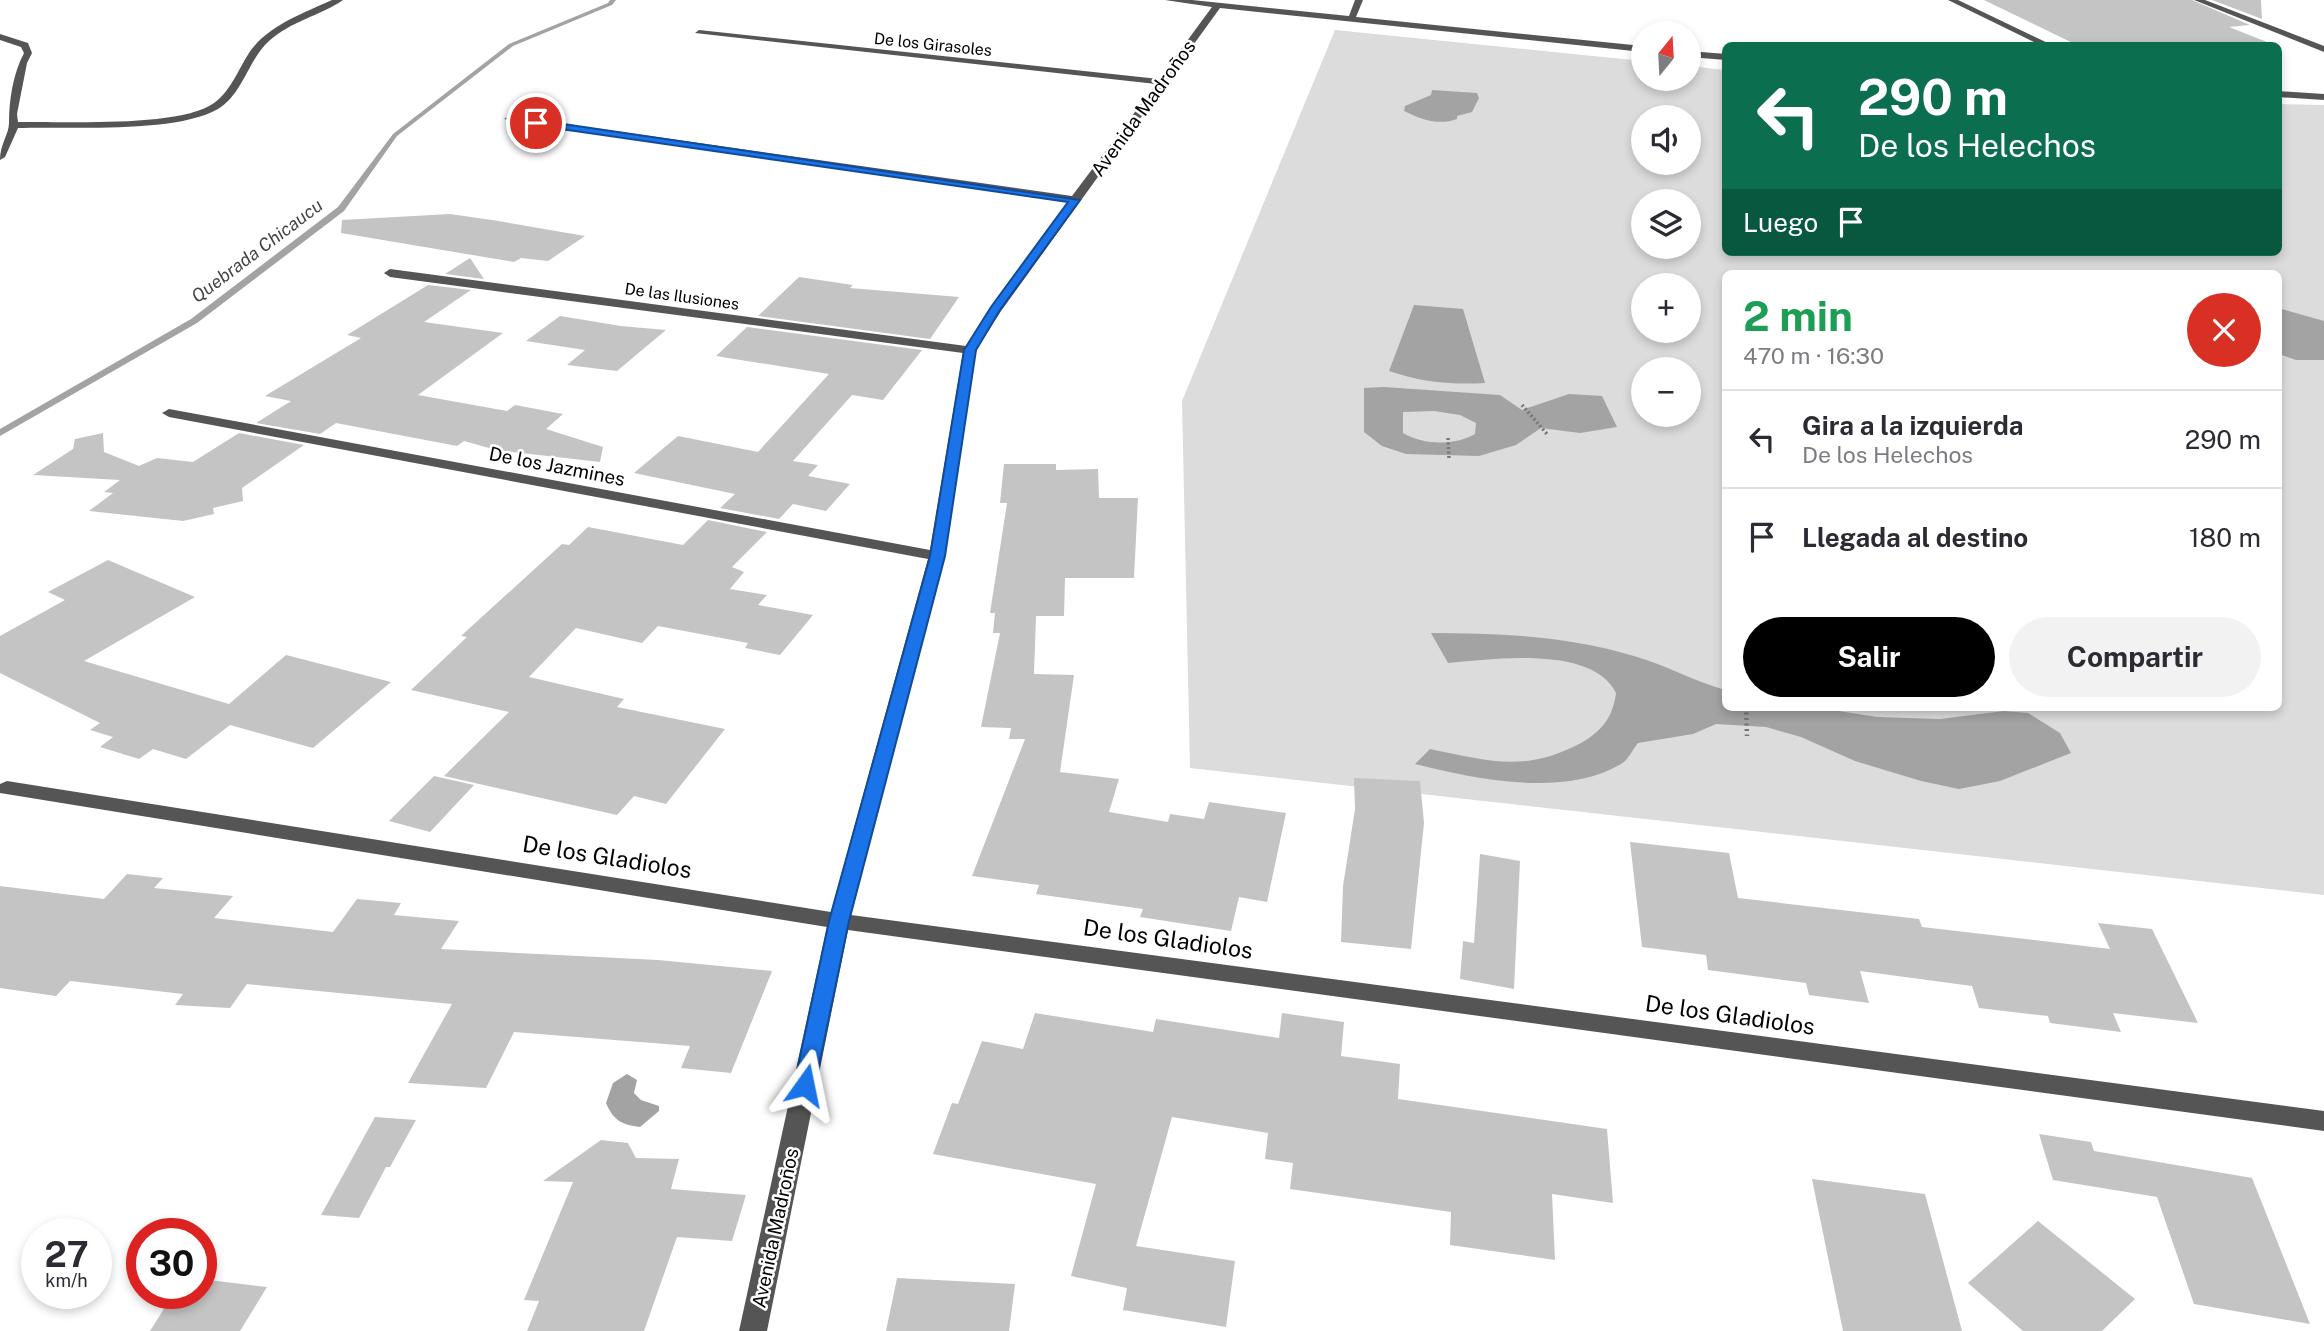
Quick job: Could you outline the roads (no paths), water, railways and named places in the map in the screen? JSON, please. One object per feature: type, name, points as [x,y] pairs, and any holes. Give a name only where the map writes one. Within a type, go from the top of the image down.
[{"type":"street","points":[[14,125],[173,119],[200,114],[217,105],[231,91],[259,46],[271,35],[339,0]]},
{"type":"street","points":[[1169,0],[1631,48]]},
{"type":"street","points":[[1352,18],[1360,0]]},
{"type":"street","points":[[1952,0],[2041,42]]},
{"type":"street","points":[[2198,0],[2324,49]]},
{"type":"street","name":"Avenida Madroños","points":[[753,1331],[839,921],[937,556],[970,350],[995,310],[1217,6]]},
{"type":"street","name":"De los Girasoles","points":[[699,33],[1164,82]]},
{"type":"street","points":[[0,37],[25,45],[28,53],[23,63],[12,114],[14,125],[0,157]]},
{"type":"street","points":[[1701,55],[1722,57]]},
{"type":"street","points":[[2282,94],[2324,97]]},
{"type":"street","points":[[509,119],[1075,200]]},
{"type":"street","name":"De las Ilusiones","points":[[390,273],[970,350]]},
{"type":"street","name":"De los Jazmines","points":[[169,413],[937,556]]},
{"type":"street","name":"De los Gladiolos","points":[[8,788],[839,921],[2324,1121]]},
{"type":"waterway","name":"Quebrada Chicaucu","points":[[0,433],[194,321],[341,209],[395,135],[511,45],[610,4],[613,0]]}]
